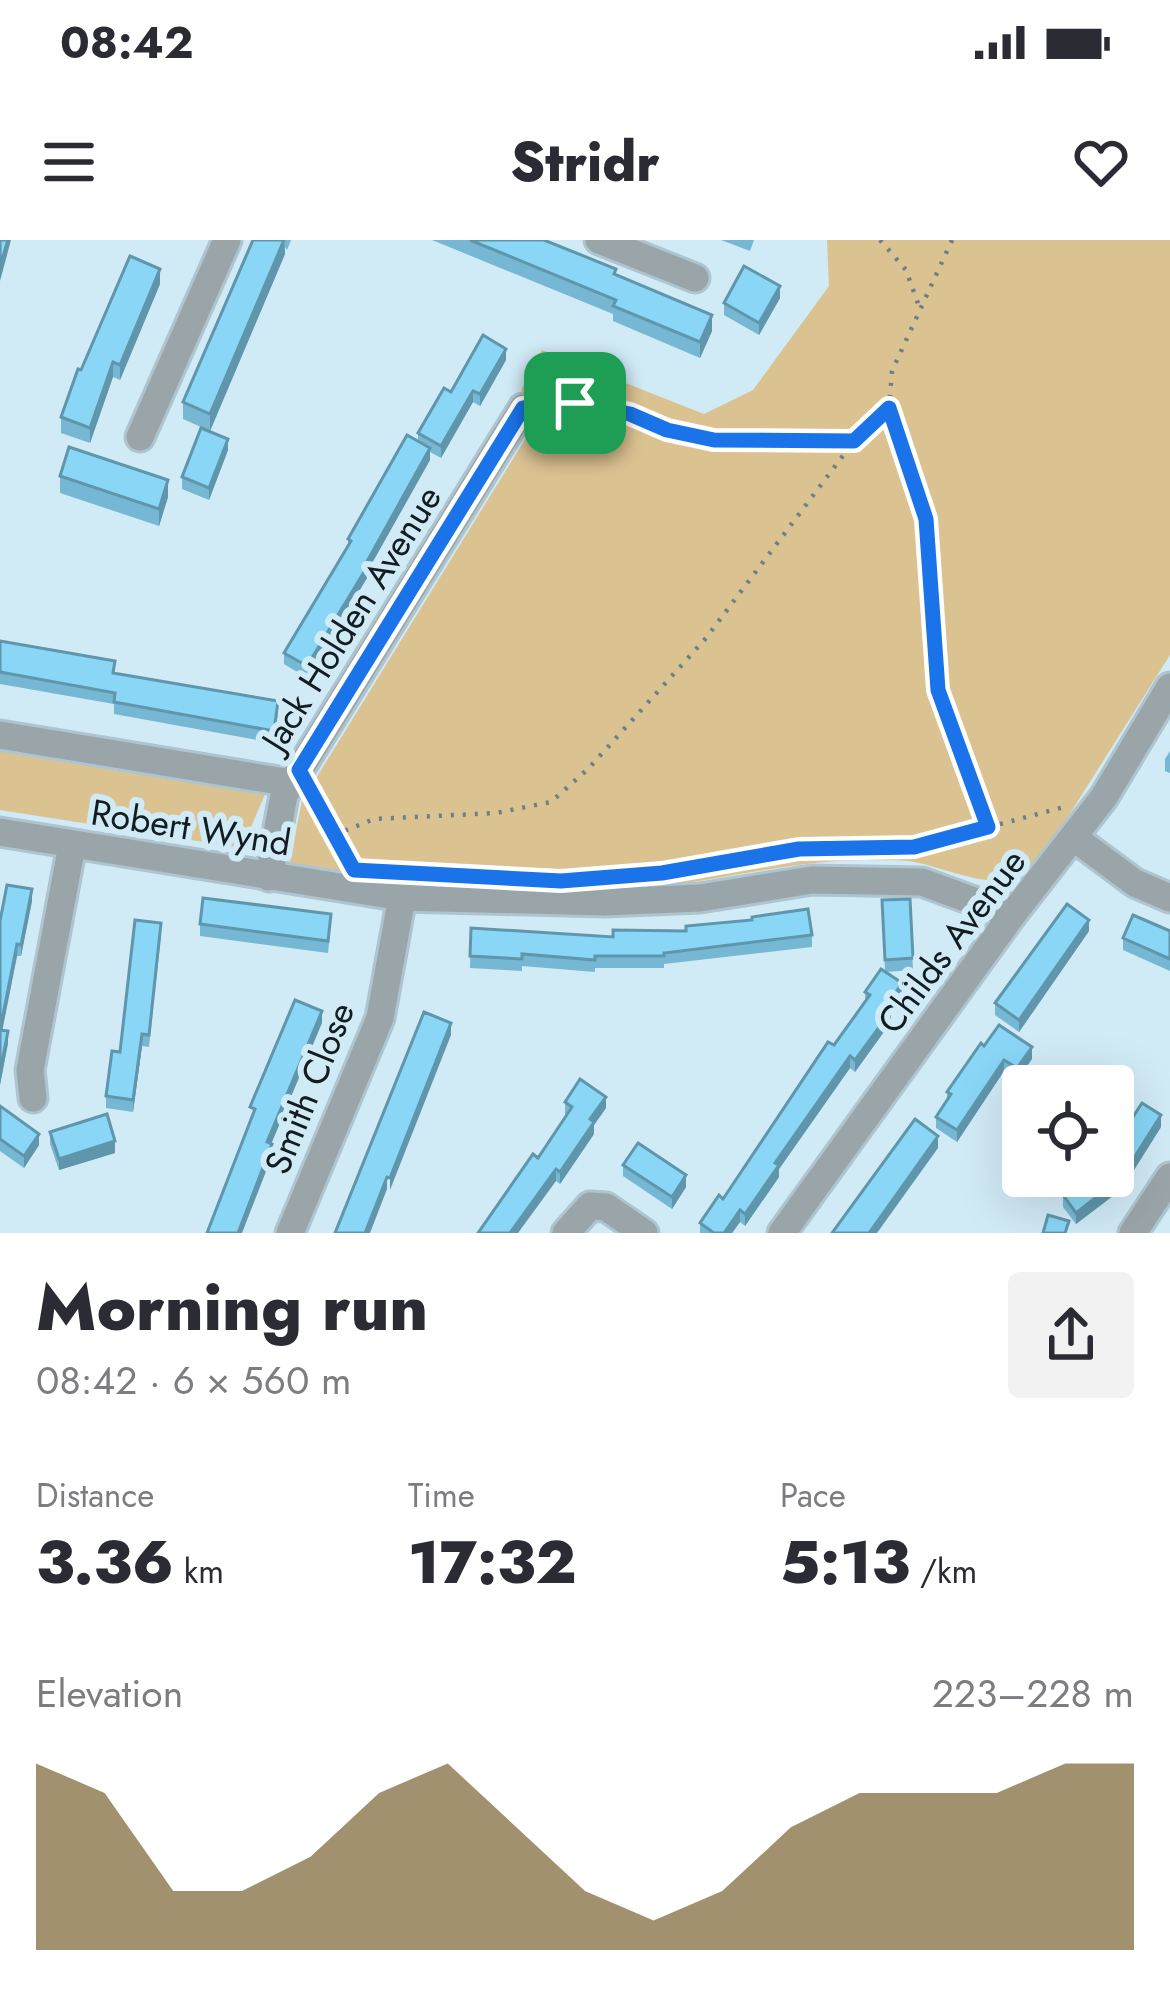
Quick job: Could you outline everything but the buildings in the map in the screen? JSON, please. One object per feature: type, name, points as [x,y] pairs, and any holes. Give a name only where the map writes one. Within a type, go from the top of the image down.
[{"type":"street","points":[[140,436],[227,240]]},
{"type":"street","points":[[599,240],[694,278]]},
{"type":"street","name":"Jack Holden Avenue","points":[[269,877],[284,795],[523,408]]},
{"type":"street","name":"Childs Avenue","points":[[782,1233],[1104,796],[1170,687]]},
{"type":"street","points":[[0,735],[295,777]]},
{"type":"street","name":"Robert Wynd","points":[[0,832],[402,897],[604,902],[700,898],[812,880],[922,881],[1012,915]]},
{"type":"street","points":[[1073,837],[1135,883],[1170,898]]},
{"type":"street","points":[[33,1098],[30,1070],[72,845]]},
{"type":"street","name":"Smith Close","points":[[290,1233],[380,1018],[402,897]]},
{"type":"street","points":[[1133,1233],[1170,1177]]},
{"type":"street","points":[[566,1233],[590,1206],[606,1207],[644,1233]]},
{"type":"path","points":[[880,240],[906,270],[920,309]]},
{"type":"path","points":[[952,240],[892,371],[889,408],[926,519],[938,690],[988,827]]},
{"type":"path","points":[[523,408],[575,403],[714,440],[854,441]]},
{"type":"path","points":[[334,835],[374,819],[496,813],[551,802],[589,768],[706,638],[854,441],[889,408]]},
{"type":"path","points":[[295,777],[354,870]]},
{"type":"path","points":[[662,873],[799,849],[914,847],[1104,796]]},
{"type":"shaded area","points":[[827,240],[1170,240],[1170,655],[1035,869],[1006,880],[991,880],[908,861],[840,861],[643,889],[554,893],[420,885],[289,864],[302,801],[540,415],[521,390],[542,350],[704,414],[753,390],[829,286]]},
{"type":"shaded area","points":[[0,746],[266,792],[242,848],[0,810]]},
{"type":"route","points":[[575,403],[714,440],[854,441],[889,408],[926,519],[938,690],[988,827],[914,847],[799,849],[662,873],[561,881],[354,870],[299,770],[523,408],[575,403]]}]
